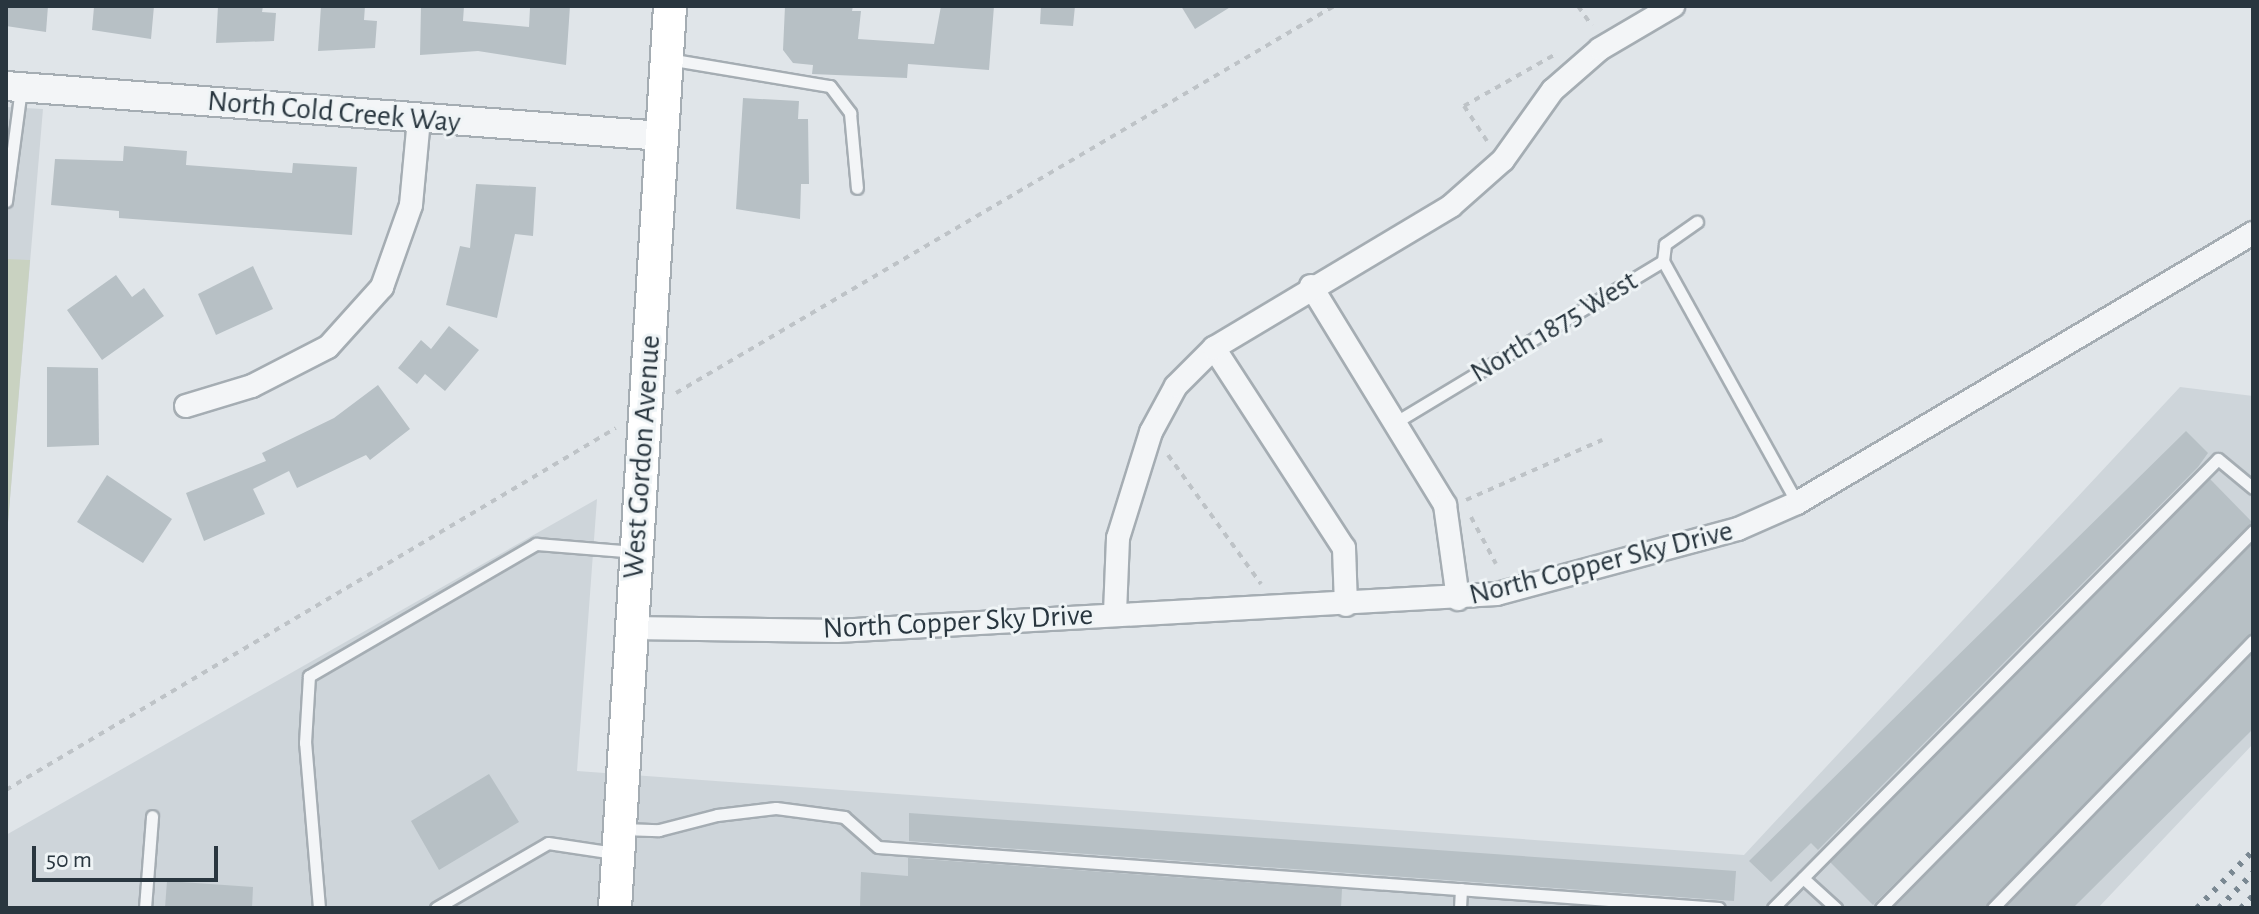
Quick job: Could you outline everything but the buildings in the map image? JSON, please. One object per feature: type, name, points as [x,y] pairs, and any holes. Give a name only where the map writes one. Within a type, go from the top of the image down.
[{"type":"main road","name":"West Gordon Avenue","points":[[615,908],[670,6]]},
{"type":"street","points":[[1115,613],[1118,538],[1151,432],[1176,386],[1214,348],[1311,286],[1451,206],[1503,160],[1553,90],[1600,49],[1673,6]]},
{"type":"street","name":"North Cold Creek Way","points":[[14,87],[662,136]]},
{"type":"street","points":[[186,406],[252,386],[328,347],[382,287],[411,205],[419,119]]},
{"type":"street","name":"North Copper Sky Drive","points":[[631,628],[837,631],[1115,613],[1458,599],[1497,594],[1738,529],[1797,503],[2253,233]]},
{"type":"street","points":[[1311,286],[1445,505],[1458,599]]},
{"type":"street","points":[[1214,348],[1344,548],[1346,605]]},
{"type":"lane","points":[[667,59],[830,86],[850,113],[857,188]]},
{"type":"lane","points":[[6,201],[14,87]]},
{"type":"lane","name":"North 1875 West","points":[[1396,422],[1663,261],[1665,244],[1697,222]]},
{"type":"lane","points":[[1663,261],[1797,503]]},
{"type":"lane","points":[[1773,908],[2218,459],[2253,488]]},
{"type":"lane","points":[[1881,908],[2253,531]]},
{"type":"lane","points":[[319,908],[305,743],[309,676],[536,544],[635,552]]},
{"type":"lane","points":[[1993,908],[2253,641]]},
{"type":"lane","points":[[436,908],[548,843],[619,841],[717,815],[776,808],[844,817],[878,847],[1719,908]]},
{"type":"lane","points":[[145,908],[152,816]]},
{"type":"lane","points":[[1803,878],[1836,908]]},
{"type":"lane","points":[[1460,908],[1461,889]]},
{"type":"path","points":[[683,388],[1334,6]]},
{"type":"path","points":[[1578,6],[1592,26]]},
{"type":"path","points":[[1489,144],[1464,106],[1561,51]]},
{"type":"path","points":[[6,790],[608,433]]},
{"type":"path","points":[[1496,564],[1463,502],[1602,440]]},
{"type":"path","points":[[1168,455],[1261,584]]},
{"type":"shaded area","points":[[6,107],[43,109],[6,546]]},
{"type":"shaded area","points":[[2180,387],[2253,396],[2253,744],[2098,908],[6,908],[6,835],[597,499],[577,771],[1744,855]]},
{"type":"green space","points":[[6,259],[30,260],[6,546]]},
{"type":"railway","points":[[2197,908],[2253,851]]},
{"type":"railway","points":[[2219,908],[2253,873]]},
{"type":"railway","points":[[2241,908],[2253,896]]}]
